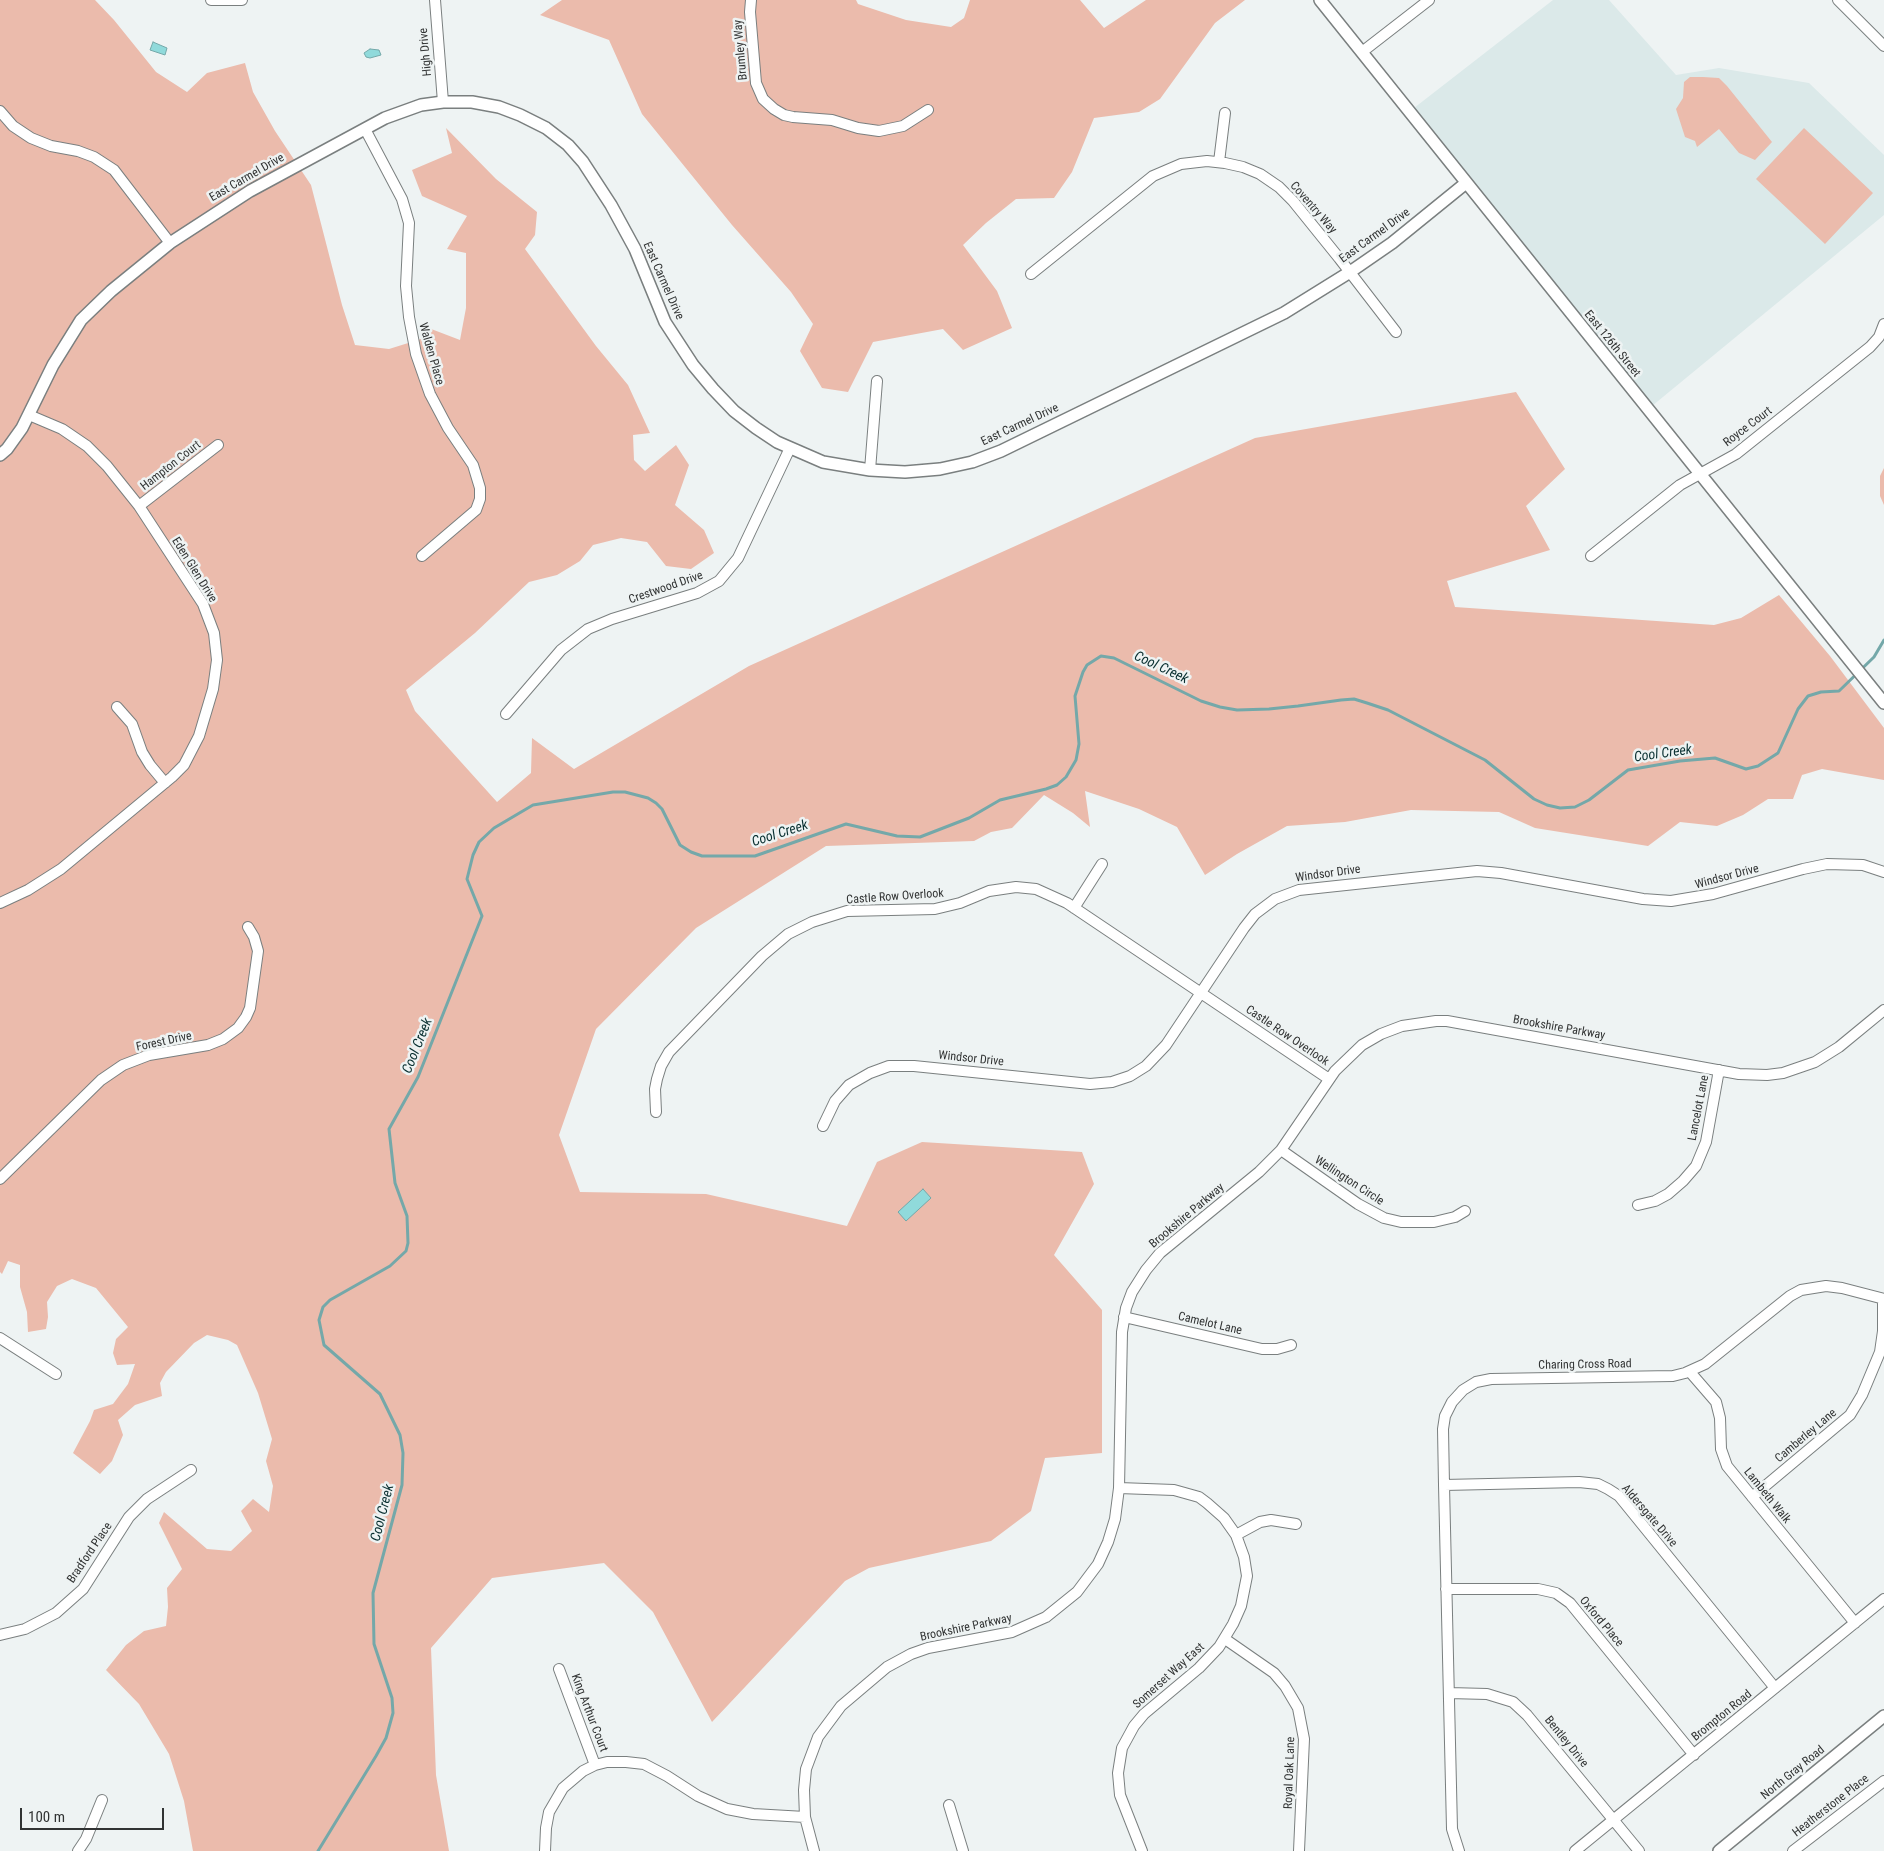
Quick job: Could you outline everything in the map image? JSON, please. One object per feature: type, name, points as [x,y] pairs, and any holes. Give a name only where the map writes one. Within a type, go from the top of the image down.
[{"type":"street","points":[[211,0],[242,0]]},
{"type":"street","name":"High Drive","points":[[435,0],[443,102]]},
{"type":"street","name":"Brumley Way","points":[[751,0],[750,12],[756,83],[764,99],[779,112],[793,117],[832,120],[858,128],[879,131],[903,126],[928,110]]},
{"type":"street","name":"East 126th Street","points":[[1320,0],[1884,704]]},
{"type":"street","points":[[1362,52],[1429,0]]},
{"type":"street","points":[[1838,0],[1884,46]]},
{"type":"street","name":"East Carmel Drive","points":[[0,455],[7,449],[29,415],[53,365],[81,320],[111,291],[170,243],[250,191],[365,129],[400,112],[421,105],[443,102],[472,102],[498,108],[520,115],[546,128],[568,145],[583,162],[611,205],[635,249],[665,322],[693,365],[734,411],[777,442],[790,448],[823,462],[870,470],[905,472],[940,469],[972,462],[1001,450],[1284,313],[1392,243],[1466,183]]},
{"type":"street","points":[[0,111],[13,126],[31,138],[50,146],[94,157],[114,170],[170,243]]},
{"type":"street","points":[[1219,162],[1225,113]]},
{"type":"street","name":"Walden Place","points":[[365,129],[402,199],[409,223],[406,286],[408,317],[416,354],[430,394],[448,428],[473,465],[480,488],[480,499],[476,510],[422,556]]},
{"type":"street","name":"Coventry Way","points":[[1031,274],[1153,176],[1181,164],[1219,162],[1243,167],[1260,174],[1279,187],[1350,272],[1396,332]]},
{"type":"street","name":"Royce Court","points":[[1591,556],[1680,485],[1736,454],[1870,347],[1878,337],[1884,324]]},
{"type":"street","points":[[870,470],[877,381]]},
{"type":"street","name":"Eden Glen Drive","points":[[0,903],[28,890],[61,869],[184,765],[199,736],[213,689],[217,660],[214,633],[203,604],[139,506],[107,466],[87,446],[62,429],[29,415]]},
{"type":"street","name":"Hampton Court","points":[[139,506],[218,444]]},
{"type":"street","name":"Crestwood Drive","points":[[506,714],[561,650],[588,629],[612,619],[697,593],[719,581],[738,558],[790,448]]},
{"type":"street","points":[[117,707],[132,724],[142,752],[165,783]]},
{"type":"street","points":[[1074,908],[1102,864]]},
{"type":"street","name":"Windsor Drive","points":[[823,1126],[832,1107],[846,1088],[862,1076],[889,1066],[914,1066],[1090,1084],[1112,1082],[1136,1072],[1154,1059],[1166,1045],[1255,914],[1275,899],[1299,890],[1476,871],[1501,873],[1643,899],[1671,901],[1713,894],[1827,864],[1863,865],[1884,872]]},
{"type":"street","name":"Castle Row Overlook","points":[[656,1112],[655,1089],[657,1079],[661,1066],[669,1052],[762,956],[777,942],[796,930],[822,918],[846,911],[941,908],[989,891],[1026,887],[1056,897],[1074,908],[1329,1079]]},
{"type":"street","name":"Forest Drive","points":[[0,1179],[101,1080],[123,1065],[149,1055],[208,1045],[223,1039],[238,1028],[250,1008],[258,951],[254,937],[248,927]]},
{"type":"street","name":"Brookshire Parkway","points":[[814,1851],[805,1817],[804,1782],[808,1760],[818,1737],[841,1706],[887,1667],[911,1654],[944,1644],[1012,1632],[1029,1626],[1055,1611],[1077,1592],[1098,1564],[1112,1531],[1119,1488],[1122,1332],[1129,1300],[1139,1281],[1160,1253],[1259,1172],[1281,1150],[1329,1079],[1352,1054],[1381,1034],[1402,1026],[1436,1020],[1740,1074],[1767,1075],[1800,1068],[1826,1056],[1884,1010]]},
{"type":"street","name":"Lancelot Lane","points":[[1638,1205],[1655,1201],[1668,1194],[1696,1166],[1708,1134],[1719,1070]]},
{"type":"street","name":"Wellington Circle","points":[[1281,1150],[1358,1204],[1384,1218],[1401,1222],[1434,1222],[1466,1212]]},
{"type":"street","name":"Charing Cross Road","points":[[1446,1589],[1443,1429],[1445,1416],[1452,1402],[1463,1390],[1476,1382],[1490,1379],[1673,1376],[1690,1372],[1705,1364],[1790,1296],[1801,1290],[1826,1286],[1842,1288],[1883,1299]]},
{"type":"street","name":"Camberley Lane","points":[[1752,1497],[1850,1415],[1882,1353],[1884,1331],[1883,1299]]},
{"type":"street","name":"Camelot Lane","points":[[1124,1317],[1262,1349],[1277,1349],[1291,1345]]},
{"type":"street","points":[[0,1338],[56,1374]]},
{"type":"street","name":"Lambeth Walk","points":[[1690,1372],[1716,1402],[1719,1410],[1723,1457],[1726,1466],[1855,1623]]},
{"type":"street","name":"Bradford Place","points":[[0,1635],[25,1628],[56,1613],[83,1589],[129,1517],[147,1499],[191,1470]]},
{"type":"street","name":"Aldersgate Drive","points":[[1444,1485],[1579,1482],[1598,1484],[1608,1489],[1619,1496],[1775,1688]]},
{"type":"street","name":"Somerset Way East","points":[[1119,1488],[1174,1490],[1198,1497],[1217,1510],[1236,1535],[1246,1566],[1246,1586],[1241,1606],[1225,1639],[1199,1668],[1144,1714],[1134,1726],[1122,1748],[1118,1773],[1120,1795],[1142,1851]]},
{"type":"street","points":[[1236,1535],[1260,1522],[1271,1520],[1296,1524]]},
{"type":"street","name":"Oxford Place","points":[[1446,1589],[1538,1588],[1556,1593],[1570,1603],[1694,1755]]},
{"type":"street","points":[[1446,1589],[1452,1829],[1459,1851]]},
{"type":"street","name":"Brompton Road","points":[[1575,1851],[1884,1599]]},
{"type":"street","name":"Royal Oak Lane","points":[[1225,1639],[1274,1673],[1286,1686],[1298,1708],[1304,1739],[1300,1851]]},
{"type":"street","name":"King Arthur Court","points":[[559,1669],[595,1765]]},
{"type":"street","name":"Bentley Drive","points":[[1449,1693],[1487,1694],[1513,1702],[1527,1715],[1638,1851]]},
{"type":"street","name":"North Gray Road","points":[[1718,1851],[1884,1716]]},
{"type":"street","points":[[545,1851],[547,1820],[556,1799],[568,1783],[583,1771],[595,1765],[619,1761],[644,1764],[698,1796],[727,1809],[753,1814],[805,1817]]},
{"type":"street","name":"Heatherstone Place","points":[[1793,1851],[1884,1781]]},
{"type":"street","points":[[78,1851],[86,1839],[102,1800]]},
{"type":"street","points":[[949,1806],[963,1851]]},
{"type":"shaded area","points":[[0,0],[95,0],[114,20],[156,72],[187,92],[207,73],[245,63],[253,92],[275,131],[311,185],[342,305],[355,345],[389,349],[421,339],[426,327],[460,340],[466,308],[466,253],[447,249],[467,216],[422,196],[412,170],[452,153],[446,128],[496,179],[537,212],[535,235],[525,249],[596,346],[628,385],[650,433],[633,435],[634,460],[645,471],[676,445],[689,465],[675,505],[704,530],[714,553],[691,569],[666,566],[647,542],[621,538],[593,545],[580,561],[557,575],[529,582],[475,633],[406,690],[415,711],[497,802],[531,773],[532,738],[574,769],[749,666],[1255,438],[1516,392],[1565,469],[1526,506],[1550,550],[1447,581],[1455,607],[1714,625],[1741,618],[1779,595],[1830,656],[1884,728],[1884,780],[1822,769],[1802,775],[1793,799],[1768,799],[1743,815],[1717,826],[1680,822],[1648,846],[1535,828],[1499,812],[1411,810],[1345,822],[1287,826],[1237,854],[1205,875],[1177,827],[1139,809],[1085,791],[1090,827],[1073,813],[1044,795],[1012,828],[991,832],[974,841],[826,846],[696,928],[596,1029],[559,1135],[580,1192],[706,1194],[847,1226],[877,1162],[922,1142],[1082,1152],[1094,1184],[1054,1255],[1102,1310],[1102,1453],[1045,1458],[1031,1511],[991,1541],[869,1568],[845,1581],[712,1722],[653,1612],[604,1563],[492,1578],[431,1648],[436,1775],[449,1851],[193,1851],[184,1801],[169,1754],[139,1704],[106,1670],[126,1645],[144,1631],[166,1626],[167,1588],[182,1569],[159,1523],[164,1512],[207,1549],[231,1551],[252,1531],[241,1511],[253,1499],[269,1512],[273,1486],[266,1461],[272,1439],[258,1393],[237,1345],[228,1340],[207,1335],[194,1343],[166,1372],[160,1383],[162,1396],[135,1405],[118,1420],[123,1435],[112,1461],[100,1474],[73,1453],[94,1410],[113,1404],[128,1384],[135,1364],[117,1365],[113,1353],[116,1339],[128,1327],[96,1288],[72,1279],[57,1286],[47,1302],[48,1317],[46,1329],[28,1332],[27,1312],[20,1287],[20,1265],[8,1261],[2,1274],[0,1272]]},
{"type":"shaded area","points":[[562,0],[856,0],[858,4],[906,20],[951,27],[964,18],[970,0],[1080,0],[1104,28],[1146,0],[1245,0],[1215,23],[1160,99],[1139,112],[1094,118],[1072,172],[1054,198],[1016,199],[986,223],[963,245],[997,291],[1012,328],[963,350],[943,329],[873,342],[848,392],[822,388],[800,351],[813,324],[791,292],[732,225],[642,114],[609,40],[540,15]]},
{"type":"shaded area","points":[[1553,0],[1609,0],[1676,75],[1719,68],[1809,83],[1884,155],[1884,215],[1652,406],[1414,108]]},
{"type":"shaded area","points":[[1690,77],[1719,78],[1772,142],[1755,160],[1739,153],[1719,129],[1697,147],[1695,141],[1685,137],[1676,109],[1683,98],[1684,82]]},
{"type":"shaded area","points":[[1804,128],[1873,193],[1825,244],[1756,179]]},
{"type":"shaded area","points":[[1884,468],[1884,505],[1880,496],[1880,476]]},
{"type":"water","points":[[153,42],[167,48],[165,55],[150,50]]},
{"type":"water","points":[[370,49],[379,50],[381,55],[370,58],[366,57],[364,53]]},
{"type":"water","points":[[923,1189],[931,1198],[906,1221],[898,1212]]},
{"type":"waterway","name":"Cool Creek","points":[[318,1851],[386,1738],[393,1713],[392,1698],[374,1644],[373,1593],[402,1485],[403,1453],[400,1435],[380,1394],[324,1345],[319,1320],[323,1307],[330,1300],[390,1266],[406,1251],[408,1243],[407,1216],[395,1183],[389,1129],[418,1077],[482,916],[467,879],[473,855],[479,842],[494,828],[533,805],[613,792],[625,792],[648,798],[656,803],[662,809],[680,845],[702,856],[755,856],[846,824],[897,836],[920,837],[969,818],[1000,800],[1057,785],[1066,777],[1076,760],[1079,744],[1075,696],[1087,665],[1101,656],[1114,658],[1201,701],[1220,707],[1237,710],[1269,709],[1354,699],[1367,703],[1388,710],[1485,760],[1534,799],[1560,808],[1575,807],[1589,800],[1628,770],[1680,761],[1715,758],[1746,769],[1758,766],[1778,753],[1798,709],[1808,696],[1821,692],[1839,691],[1874,657],[1884,640]]}]
